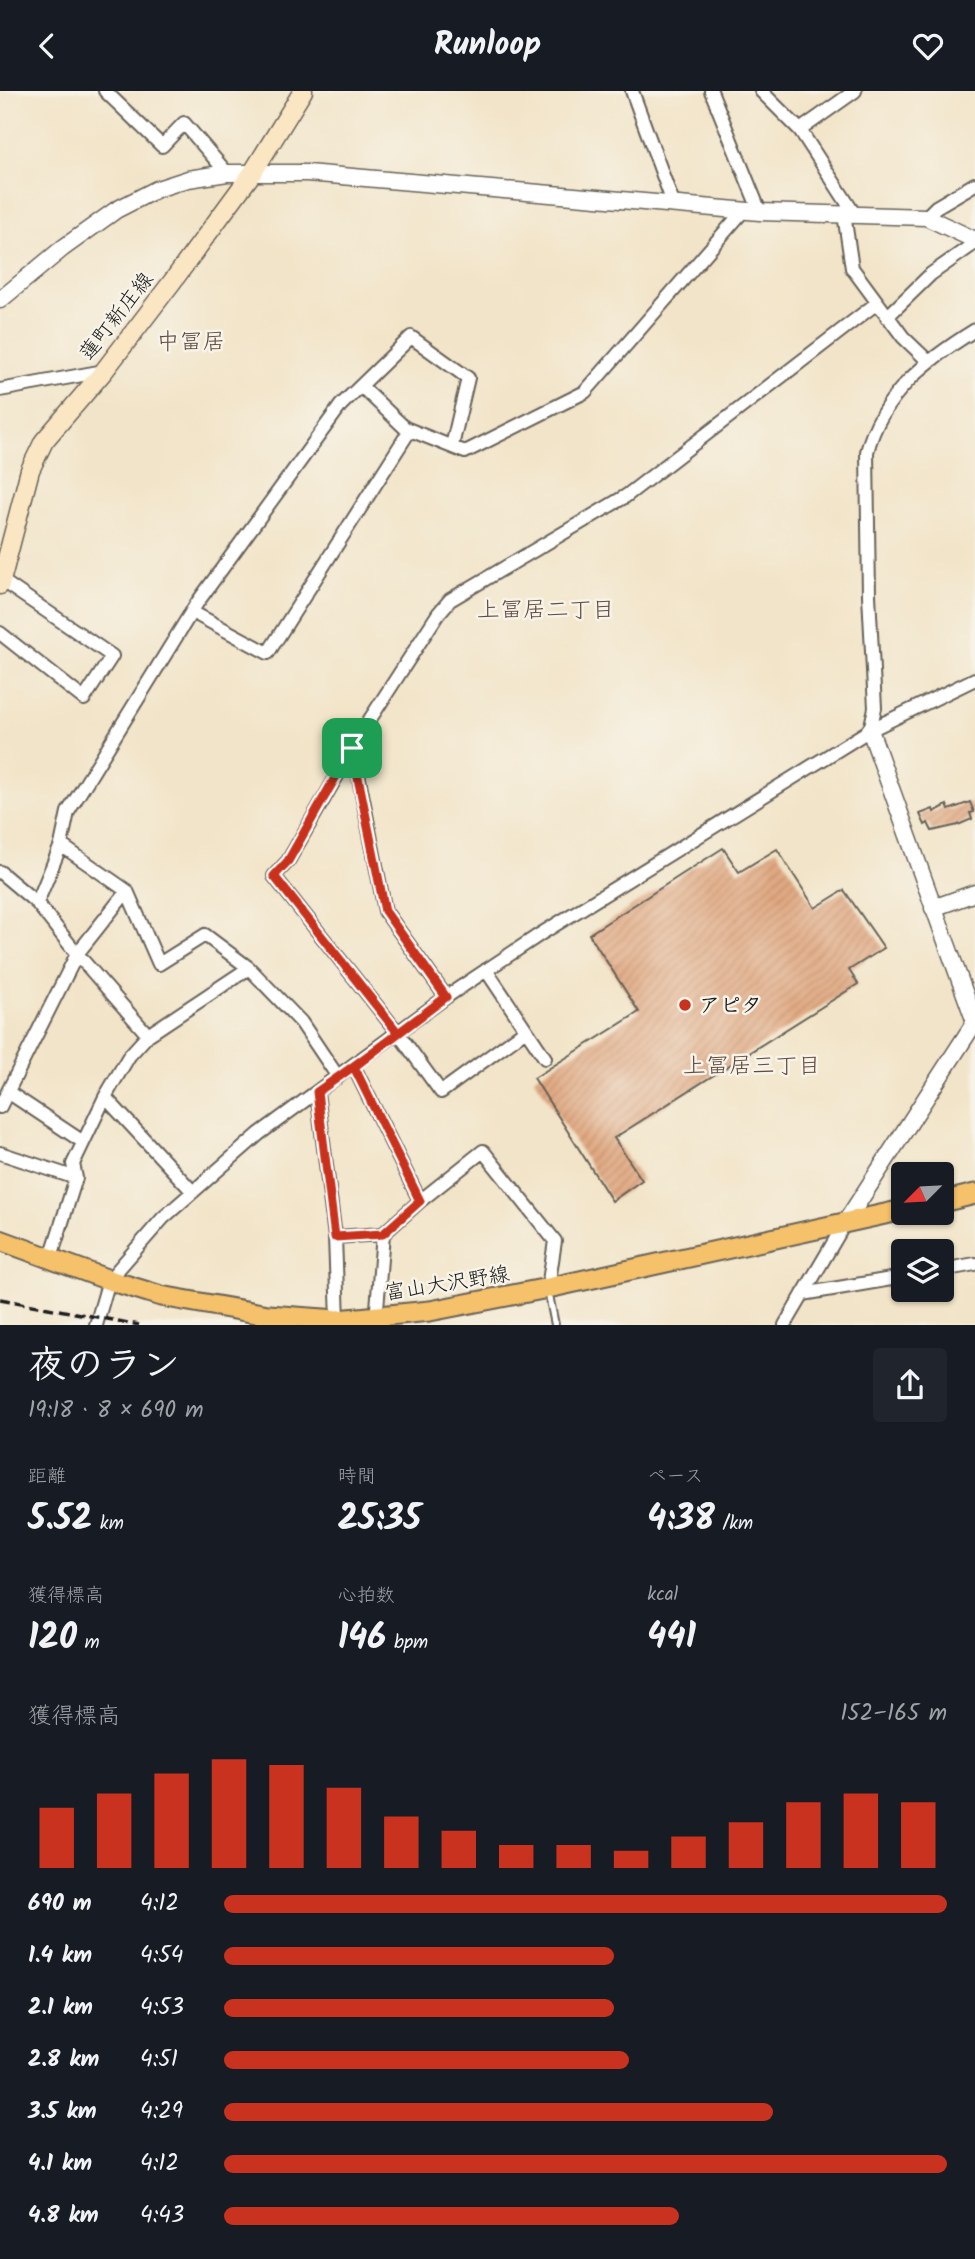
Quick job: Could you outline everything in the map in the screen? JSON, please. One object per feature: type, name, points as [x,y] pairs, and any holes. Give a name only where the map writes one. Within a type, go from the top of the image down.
[{"type":"main road","name":"蓮町新庄線","points":[[1,582],[30,470],[44,442],[103,370],[253,172],[303,91]]},
{"type":"main road","points":[[954,1199],[975,1195]]},
{"type":"main road","name":"富山大沢野線","points":[[0,1240],[161,1296],[268,1315],[376,1321],[548,1288],[891,1213]]},
{"type":"street","points":[[105,91],[162,146],[184,123],[228,173]]},
{"type":"street","points":[[632,91],[673,203]]},
{"type":"street","points":[[710,91],[752,211]]},
{"type":"street","points":[[761,91],[800,130],[850,215],[852,268],[887,317],[928,361]]},
{"type":"street","points":[[800,130],[855,91]]},
{"type":"street","points":[[0,300],[63,248],[116,210],[157,189],[188,179],[228,173],[307,173],[752,211],[926,217],[975,242],[931,274],[887,317]]},
{"type":"street","points":[[926,217],[936,207],[975,184]]},
{"type":"street","points":[[360,386],[405,428],[466,452],[585,392],[752,211]]},
{"type":"street","points":[[526,1030],[441,1092],[274,876],[288,861],[352,748],[438,614],[450,600],[626,496],[877,303]]},
{"type":"street","points":[[785,1325],[845,1223],[975,1022],[870,730],[875,708],[869,595],[867,451],[870,438],[906,381],[928,361],[975,330]]},
{"type":"street","points":[[37,903],[61,845],[68,812],[192,612],[341,405],[411,337],[468,378],[452,446]]},
{"type":"street","points":[[0,390],[103,370]]},
{"type":"street","points":[[192,612],[268,653],[410,430]]},
{"type":"street","points":[[0,633],[84,699],[112,656],[1,582]]},
{"type":"street","points":[[96,1325],[109,1280],[163,1218],[260,1134],[446,997],[551,927],[870,730],[975,679]]},
{"type":"street","points":[[352,748],[385,911],[446,997]]},
{"type":"street","points":[[61,845],[127,891],[159,964],[205,935],[249,968],[301,1022],[338,1077]]},
{"type":"street","points":[[0,872],[37,903],[77,954],[148,1035]]},
{"type":"street","points":[[0,1107],[77,954],[127,891]]},
{"type":"street","points":[[933,908],[975,893]]},
{"type":"street","points":[[51,1257],[76,1178],[73,1164],[105,1097],[129,1056],[148,1035],[249,968]]},
{"type":"street","points":[[486,970],[545,1058]]},
{"type":"street","points":[[354,1067],[420,1201]]},
{"type":"street","points":[[8,1092],[83,1142]]},
{"type":"street","points":[[317,1092],[335,1237],[338,1319]]},
{"type":"street","points":[[105,1097],[193,1192]]},
{"type":"street","points":[[335,1237],[383,1234],[483,1151],[555,1241],[548,1288]]},
{"type":"street","points":[[0,1153],[76,1178]]},
{"type":"street","points":[[376,1321],[383,1234]]},
{"type":"street","points":[[954,1268],[975,1264]]},
{"type":"street","points":[[803,1294],[891,1279]]},
{"type":"lane","points":[[548,1288],[555,1325]]},
{"type":"building","points":[[970,802],[974,812],[970,813],[972,819],[958,825],[932,831],[928,823],[925,825],[920,814],[933,809],[934,812],[947,805],[949,810]]},
{"type":"building","points":[[723,848],[739,872],[777,849],[815,908],[844,890],[884,948],[849,970],[858,984],[614,1138],[642,1180],[612,1201],[534,1078],[639,1012],[589,934]]},
{"type":"railway","points":[[0,1299],[139,1325]]},
{"type":"place","name":"アピタ","points":[[685,1005]]},
{"type":"district","name":"中冨居","points":[[191,341]]},
{"type":"district","name":"上冨居二丁目","points":[[546,609]]},
{"type":"district","name":"上冨居三丁目","points":[[752,1065]]},
{"type":"route","points":[[352,748],[288,861],[274,876],[398,1033],[354,1067],[420,1201],[383,1234],[335,1237],[317,1092],[354,1067],[446,997],[385,911],[352,748]]}]
